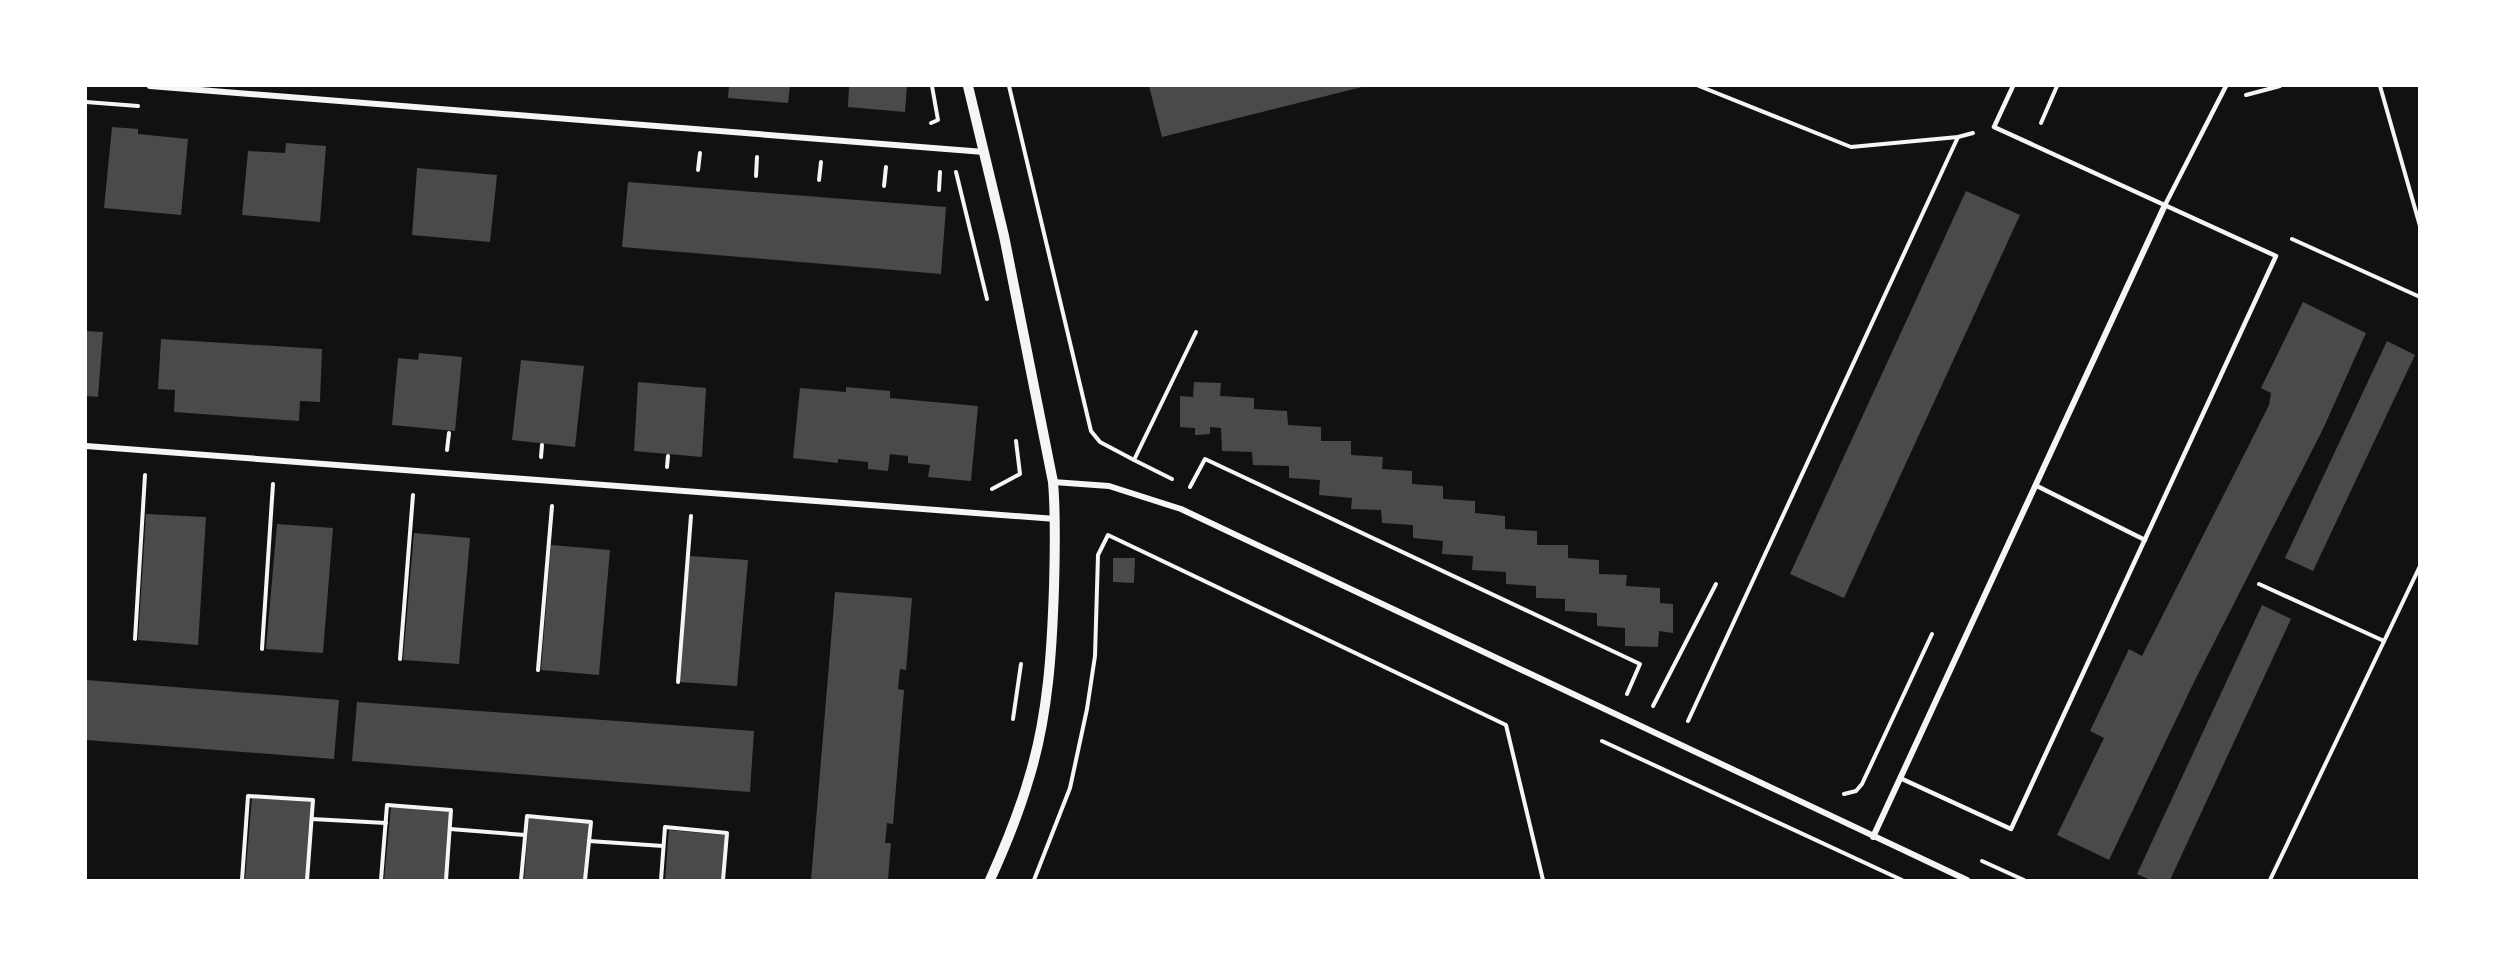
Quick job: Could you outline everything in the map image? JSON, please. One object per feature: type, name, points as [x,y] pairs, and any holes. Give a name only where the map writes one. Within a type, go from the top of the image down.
[{"type":"street","points":[[150,86],[984,152]]},
{"type":"street","points":[[968,86],[1004,236],[1053,482],[1056,519],[1053,639],[1045,704],[1030,776],[1004,849],[990,880]]},
{"type":"street","points":[[1873,837],[2164,205]]},
{"type":"street","points":[[86,446],[1056,519]]},
{"type":"street","points":[[1053,482],[1109,486],[1181,510],[1967,880]]},
{"type":"lane","points":[[1900,778],[2011,829],[2276,256],[1994,127],[2013,86]]},
{"type":"lane","points":[[2164,205],[2226,86]]},
{"type":"lane","points":[[2035,485],[2145,540]]},
{"type":"path","points":[[1009,86],[1091,431],[1100,442],[1191,488],[1205,459],[1640,664],[1626,694],[1636,698]]},
{"type":"path","points":[[1699,86],[1851,147],[1958,137],[1994,127]]},
{"type":"path","points":[[2042,129],[2042,116],[2057,86]]},
{"type":"path","points":[[2241,96],[2280,86]]},
{"type":"path","points":[[2380,86],[2420,226]]},
{"type":"path","points":[[86,102],[145,107]]},
{"type":"path","points":[[1688,722],[1958,137]]},
{"type":"path","points":[[688,151],[711,153]]},
{"type":"path","points":[[698,170],[700,152]]},
{"type":"path","points":[[746,156],[768,157]]},
{"type":"path","points":[[756,176],[758,157]]},
{"type":"path","points":[[811,160],[832,162]]},
{"type":"path","points":[[819,180],[821,161]]},
{"type":"path","points":[[875,166],[897,167]]},
{"type":"path","points":[[884,186],[886,166]]},
{"type":"path","points":[[929,170],[956,172],[988,302]]},
{"type":"path","points":[[939,190],[940,171]]},
{"type":"path","points":[[2283,234],[2420,297]]},
{"type":"path","points":[[1134,460],[1196,332]]},
{"type":"path","points":[[986,492],[1020,474],[1014,431]]},
{"type":"path","points":[[447,451],[449,433]]},
{"type":"path","points":[[541,458],[542,445]]},
{"type":"path","points":[[435,450],[459,452]]},
{"type":"path","points":[[667,468],[668,456]]},
{"type":"path","points":[[529,457],[551,459]]},
{"type":"path","points":[[656,467],[679,469]]},
{"type":"path","points":[[135,639],[145,468]]},
{"type":"path","points":[[262,649],[274,478]]},
{"type":"path","points":[[400,659],[414,488]]},
{"type":"path","points":[[538,670],[553,499]]},
{"type":"path","points":[[678,682],[691,509]]},
{"type":"path","points":[[1034,880],[1070,788],[1095,656],[1098,555],[1108,535],[1506,725],[1543,880]]},
{"type":"path","points":[[2270,880],[2420,566]]},
{"type":"path","points":[[1645,702],[1655,707],[1716,584]]},
{"type":"path","points":[[2259,584],[2384,641]]},
{"type":"path","points":[[1840,794],[1849,794],[1862,784],[1932,634]]},
{"type":"path","points":[[1013,721],[1021,658]]},
{"type":"path","points":[[1602,741],[1902,880]]},
{"type":"path","points":[[242,880],[248,796],[313,800],[307,880]]},
{"type":"path","points":[[381,880],[387,806],[451,810],[446,880]]},
{"type":"path","points":[[521,880],[527,816],[591,822],[585,880]]},
{"type":"path","points":[[312,819],[386,823]]},
{"type":"path","points":[[661,880],[665,827],[727,833],[723,880]]},
{"type":"path","points":[[450,829],[525,835]]},
{"type":"path","points":[[589,841],[663,846]]},
{"type":"path","points":[[1971,855],[2024,880]]},
{"type":"building","points":[[729,86],[790,86],[788,103],[728,98]]},
{"type":"building","points":[[849,86],[907,86],[905,112],[848,107]]},
{"type":"building","points":[[1149,86],[1366,86],[1162,137]]},
{"type":"building","points":[[112,127],[138,129],[138,134],[188,139],[181,215],[104,208]]},
{"type":"building","points":[[286,143],[326,146],[320,222],[242,215],[248,151],[285,153]]},
{"type":"building","points":[[417,168],[497,175],[490,242],[412,235]]},
{"type":"building","points":[[628,182],[946,207],[941,274],[622,247]]},
{"type":"building","points":[[1966,191],[2020,215],[1844,598],[1790,574]]},
{"type":"building","points":[[2303,302],[2366,333],[2323,429],[2195,680],[2109,860],[2057,835],[2104,738],[2090,731],[2129,649],[2142,656],[2269,405],[2271,393],[2261,388]]},
{"type":"building","points":[[86,331],[103,332],[98,397],[86,396]]},
{"type":"building","points":[[161,339],[322,349],[320,402],[300,401],[299,421],[174,412],[175,390],[158,389]]},
{"type":"building","points":[[2387,341],[2415,355],[2313,571],[2285,558]]},
{"type":"building","points":[[419,353],[462,357],[455,431],[392,425],[398,358],[418,360]]},
{"type":"building","points":[[521,360],[584,366],[575,447],[512,440]]},
{"type":"building","points":[[638,382],[706,388],[702,457],[634,451]]},
{"type":"building","points":[[1194,382],[1221,383],[1220,396],[1254,398],[1254,409],[1287,411],[1288,425],[1321,427],[1321,441],[1351,441],[1351,455],[1383,457],[1382,469],[1412,471],[1412,484],[1443,486],[1443,499],[1475,501],[1475,513],[1505,516],[1505,529],[1537,531],[1537,545],[1568,545],[1568,558],[1599,560],[1599,574],[1627,575],[1626,586],[1660,588],[1660,603],[1673,604],[1673,633],[1659,631],[1658,647],[1625,646],[1625,628],[1597,626],[1597,613],[1565,611],[1565,599],[1536,598],[1536,586],[1506,584],[1506,572],[1472,570],[1473,556],[1442,554],[1443,541],[1413,538],[1413,525],[1382,523],[1381,510],[1351,509],[1352,498],[1319,495],[1320,480],[1289,478],[1289,466],[1253,465],[1252,452],[1222,451],[1221,428],[1210,427],[1210,434],[1195,435],[1195,428],[1180,427],[1180,396],[1193,397]]},
{"type":"building","points":[[846,387],[890,391],[890,398],[978,406],[971,481],[928,477],[930,465],[908,463],[908,456],[890,454],[888,471],[868,469],[868,462],[838,459],[838,463],[793,458],[800,388],[846,392]]},
{"type":"building","points":[[146,514],[206,517],[198,645],[138,640]]},
{"type":"building","points":[[277,524],[333,528],[323,653],[266,649]]},
{"type":"building","points":[[414,533],[470,538],[459,664],[403,660]]},
{"type":"building","points":[[551,545],[610,550],[599,675],[541,670]]},
{"type":"building","points":[[689,556],[748,560],[737,686],[679,682]]},
{"type":"building","points":[[1113,558],[1135,558],[1134,583],[1113,582]]},
{"type":"building","points":[[835,592],[912,598],[906,670],[900,669],[898,689],[904,690],[893,824],[887,823],[885,843],[891,843],[888,880],[811,880]]},
{"type":"building","points":[[2262,605],[2291,619],[2170,880],[2151,880],[2137,874]]},
{"type":"building","points":[[86,680],[339,700],[334,759],[86,740]]},
{"type":"building","points":[[357,702],[754,731],[750,792],[352,761]]},
{"type":"building","points":[[252,797],[312,802],[306,880],[245,880]]},
{"type":"building","points":[[391,807],[451,811],[445,880],[384,880]]},
{"type":"building","points":[[529,818],[589,823],[584,880],[524,880]]},
{"type":"building","points":[[669,830],[725,835],[721,880],[665,880]]}]
